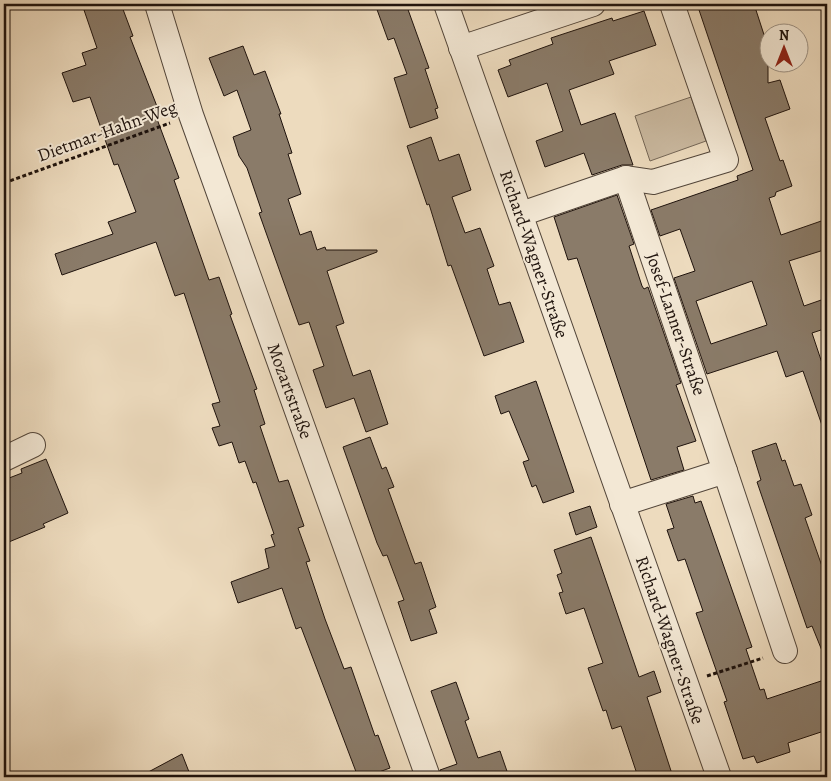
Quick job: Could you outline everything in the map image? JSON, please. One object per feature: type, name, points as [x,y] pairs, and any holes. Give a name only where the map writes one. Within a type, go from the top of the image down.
[{"type":"street","name":"Mozartstraße","points":[[157,4],[191,116],[428,777]]},
{"type":"street","name":"Richard-Wagner-Straße","points":[[446,4],[719,777]]},
{"type":"street","points":[[461,48],[593,4]]},
{"type":"street","points":[[521,214],[626,178],[654,182],[726,160],[672,4]]},
{"type":"street","name":"Josef-Lanner-Straße","points":[[626,178],[725,471]]},
{"type":"street","points":[[4,459],[33,445]]},
{"type":"street","points":[[622,504],[725,471],[785,651]]},
{"type":"path","name":"Dietmar-Hahn-Weg","points":[[4,183],[191,116]]},
{"type":"path","points":[[686,684],[785,651]]},
{"type":"shaded area","points":[[691,97],[706,141],[650,161],[635,116]]},
{"type":"building","points":[[101,4],[121,4],[133,36],[130,37],[158,109],[154,111],[179,178],[174,180],[209,280],[219,277],[232,314],[230,315],[257,389],[254,390],[265,424],[260,426],[279,482],[288,480],[304,526],[298,528],[310,561],[306,562],[325,619],[344,669],[351,667],[375,736],[378,735],[390,768],[379,772],[381,777],[358,777],[301,627],[296,629],[282,588],[238,603],[231,582],[269,568],[265,549],[275,546],[271,535],[274,534],[256,482],[253,483],[245,461],[239,463],[232,442],[219,446],[212,428],[220,426],[212,404],[220,402],[184,293],[175,296],[156,242],[62,275],[55,254],[113,234],[108,222],[136,212],[118,164],[114,165],[90,97],[73,102],[62,73],[86,65],[82,53],[97,48],[84,10]]},
{"type":"building","points":[[375,4],[406,4],[429,68],[425,69],[438,108],[435,109],[438,118],[410,128],[394,78],[407,74],[394,38],[388,40]]},
{"type":"building","points":[[697,4],[754,4],[760,22],[758,22],[758,72],[768,72],[768,83],[780,80],[790,109],[765,118],[780,161],[783,160],[792,186],[776,192],[775,196],[769,198],[781,235],[827,219],[827,249],[789,261],[804,306],[827,298],[827,328],[812,333],[827,378],[827,431],[824,431],[803,371],[786,377],[777,351],[707,374],[674,278],[695,271],[680,229],[660,236],[651,210],[738,180],[737,176],[753,170]],"holes":[[[752,281],[767,325],[711,344],[696,301]]]},
{"type":"building","points":[[644,11],[656,45],[609,61],[614,74],[569,90],[581,125],[615,113],[633,165],[622,165],[592,175],[584,153],[545,167],[536,141],[563,131],[547,83],[508,97],[498,70],[511,65],[509,60],[553,44],[551,38],[612,18],[613,21]]},
{"type":"building","points":[[243,46],[254,75],[265,71],[281,114],[279,114],[292,153],[288,154],[301,194],[288,199],[300,235],[311,231],[317,250],[325,247],[326,250],[377,250],[377,252],[327,271],[344,323],[336,326],[353,376],[370,370],[388,424],[366,432],[354,398],[326,408],[313,370],[324,366],[309,322],[299,325],[259,213],[262,212],[247,168],[239,156],[233,137],[251,130],[237,90],[224,96],[209,58]]},
{"type":"building","points":[[431,137],[439,161],[459,154],[471,190],[452,197],[465,233],[480,228],[494,266],[487,269],[499,305],[510,302],[524,342],[484,356],[451,265],[448,266],[429,204],[427,205],[407,146]]},
{"type":"building","points":[[617,195],[634,244],[629,246],[642,286],[644,289],[648,287],[681,383],[676,385],[696,441],[677,447],[684,470],[651,480],[577,258],[568,260],[554,217]]},
{"type":"building","points":[[536,381],[574,492],[543,503],[536,485],[532,487],[523,462],[529,460],[509,411],[501,414],[495,396]]},
{"type":"building","points":[[370,437],[382,469],[386,467],[394,487],[388,489],[415,564],[421,562],[436,607],[429,610],[437,633],[411,641],[398,602],[404,600],[387,555],[383,556],[377,543],[343,447]]},
{"type":"building","points":[[776,443],[782,461],[785,460],[794,486],[801,484],[812,515],[805,518],[823,569],[827,568],[827,663],[812,626],[807,628],[757,482],[761,480],[752,451]]},
{"type":"building","points":[[46,459],[68,513],[43,524],[45,527],[4,544],[4,480],[22,473],[21,469]]},
{"type":"building","points":[[693,496],[695,503],[701,501],[752,647],[746,649],[760,690],[764,689],[767,699],[827,679],[827,730],[788,743],[790,752],[757,763],[754,756],[743,759],[724,702],[727,701],[696,613],[703,611],[685,559],[678,561],[667,530],[674,528],[666,504]]},
{"type":"building","points":[[590,506],[597,527],[576,535],[569,513]]},
{"type":"building","points":[[591,537],[639,677],[654,671],[661,692],[647,697],[673,777],[638,777],[621,726],[612,729],[606,710],[603,711],[588,668],[603,663],[584,608],[566,614],[559,593],[563,592],[557,575],[562,573],[554,550]]},
{"type":"building","points":[[456,682],[469,719],[465,721],[478,758],[500,751],[509,777],[441,777],[440,770],[457,764],[431,691]]},
{"type":"building","points":[[182,754],[191,777],[139,777]]}]
